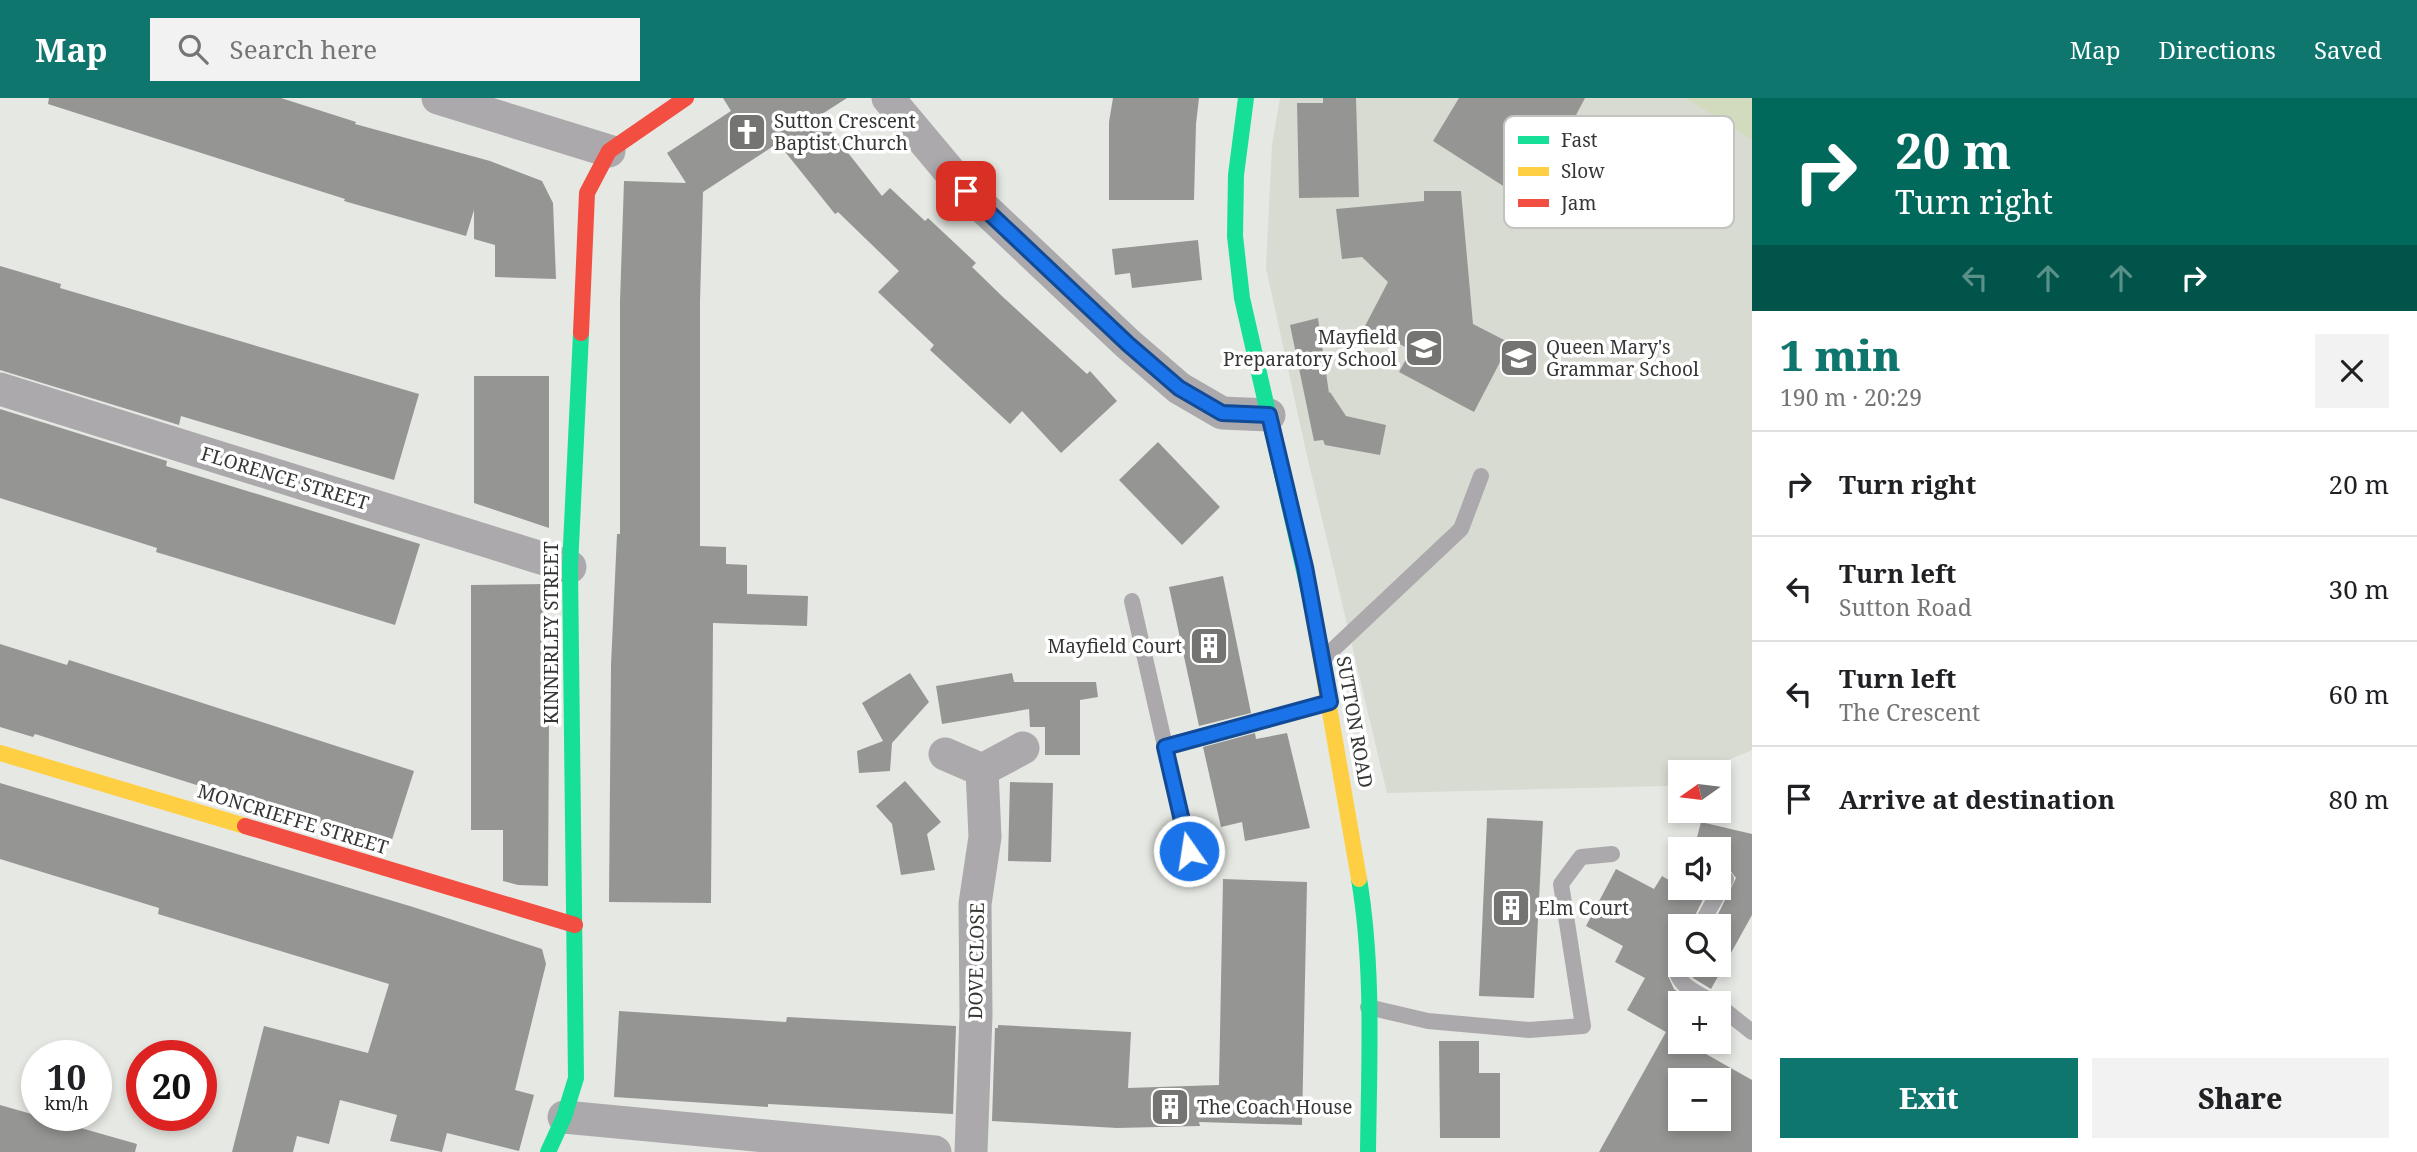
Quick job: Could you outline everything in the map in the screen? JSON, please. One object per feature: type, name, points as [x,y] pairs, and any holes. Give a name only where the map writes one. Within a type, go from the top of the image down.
[{"type":"street","points":[[438,98],[609,151],[686,98]]},
{"type":"street","points":[[888,98],[966,191],[1128,344],[1179,388],[1222,413],[1269,415]]},
{"type":"street","name":"SUTTON ROAD","points":[[1246,98],[1236,176],[1235,236],[1242,298],[1305,567],[1323,659],[1365,915],[1368,1152]]},
{"type":"street","name":"KINNERLEY STREET","points":[[548,1152],[564,1117],[576,1078],[570,567],[587,193],[609,151]]},
{"type":"street","name":"FLORENCE STREET","points":[[0,389],[570,567]]},
{"type":"street","points":[[945,754],[982,770],[1023,748]]},
{"type":"street","name":"MONCRIEFFE STREET","points":[[0,753],[575,925]]},
{"type":"street","name":"DOVE CLOSE","points":[[971,1152],[976,1015],[975,904],[985,837],[982,770]]},
{"type":"street","points":[[564,1117],[935,1152]]},
{"type":"lane","points":[[1323,659],[1461,529],[1481,476]]},
{"type":"lane","points":[[1132,601],[1189,851]]},
{"type":"lane","points":[[1165,747],[1330,702]]},
{"type":"lane","points":[[1368,1007],[1428,1021],[1529,1030],[1583,1026],[1561,884],[1581,857],[1612,854]]},
{"type":"lane","points":[[1678,977],[1680,982],[1695,991]]},
{"type":"lane","points":[[1731,1015],[1752,1032]]},
{"type":"shaded area","name":"Queen Mary's Grammar School","points":[[1280,98],[1752,98],[1752,750],[1728,760],[1668,760],[1666,786],[1387,793],[1305,447],[1266,268],[1272,145]]},
{"type":"green space","points":[[1686,98],[1752,98],[1752,140],[1734,129],[1734,116],[1714,116]]},
{"type":"building","points":[[49,98],[281,98],[356,122],[355,124],[490,161],[542,181],[553,203],[556,279],[495,277],[495,245],[474,239],[474,210],[466,236],[344,201],[345,199],[48,104]]},
{"type":"building","points":[[723,98],[847,98],[819,116],[882,196],[890,188],[925,221],[928,218],[976,263],[972,267],[1004,298],[1087,374],[1090,371],[1117,401],[1061,453],[1022,411],[1010,424],[930,350],[934,345],[878,292],[899,271],[838,212],[835,214],[778,143],[703,192],[700,546],[726,547],[726,564],[747,565],[747,594],[808,596],[807,626],[713,623],[711,903],[609,902],[611,665],[617,534],[620,534],[620,302],[624,181],[686,183],[667,153],[731,111]]},
{"type":"building","points":[[1113,98],[1199,98],[1194,200],[1109,200],[1109,122]]},
{"type":"building","points":[[1323,98],[1356,98],[1359,197],[1299,198],[1297,103],[1323,103]]},
{"type":"building","points":[[1459,98],[1585,98],[1576,116],[1504,116],[1504,186],[1433,141]]},
{"type":"building","points":[[1424,191],[1461,191],[1473,324],[1510,343],[1474,412],[1399,372],[1411,350],[1365,326],[1388,282],[1362,257],[1342,259],[1336,209],[1424,201]]},
{"type":"building","points":[[1198,240],[1202,280],[1132,288],[1130,273],[1115,275],[1112,249]]},
{"type":"building","points":[[0,266],[61,284],[60,288],[419,394],[394,480],[181,416],[179,425],[0,370]]},
{"type":"building","points":[[1318,318],[1329,393],[1346,416],[1386,425],[1380,455],[1325,445],[1323,440],[1314,441],[1290,325]]},
{"type":"building","points":[[474,376],[549,376],[549,528],[474,503]]},
{"type":"building","points":[[0,409],[167,461],[166,466],[420,544],[395,625],[156,552],[157,548],[0,498]]},
{"type":"building","points":[[1158,442],[1220,507],[1182,545],[1119,480]]},
{"type":"building","name":"Mayfield Court","points":[[1223,576],[1251,713],[1199,726],[1169,587]]},
{"type":"building","points":[[547,584],[548,886],[518,885],[503,881],[503,830],[471,830],[471,585]]},
{"type":"building","points":[[0,644],[67,665],[69,660],[414,771],[390,846],[35,734],[33,737],[0,727]]},
{"type":"building","points":[[910,673],[929,702],[892,743],[890,771],[859,773],[857,751],[883,741],[862,703]]},
{"type":"building","points":[[1012,673],[1014,682],[1096,682],[1098,697],[1080,700],[1080,755],[1045,755],[1045,727],[1030,727],[1029,709],[942,724],[936,686]]},
{"type":"building","points":[[1255,733],[1256,739],[1287,733],[1310,828],[1245,841],[1242,822],[1221,827],[1203,747]]},
{"type":"building","points":[[905,781],[941,822],[927,834],[935,870],[901,875],[892,824],[876,806]]},
{"type":"building","points":[[1010,782],[1053,783],[1051,862],[1008,861]]},
{"type":"building","points":[[0,783],[413,907],[542,949],[546,964],[515,1090],[534,1095],[519,1151],[447,1133],[442,1152],[390,1141],[397,1115],[340,1100],[329,1144],[297,1136],[293,1152],[232,1152],[264,1026],[368,1053],[389,984],[158,914],[159,908],[0,859]]},
{"type":"building","name":"Elm Court","points":[[1487,818],[1543,821],[1534,998],[1479,996]]},
{"type":"building","points":[[1701,823],[1752,834],[1752,915],[1731,953],[1731,914],[1718,914],[1725,900],[1731,900],[1731,888],[1736,878],[1731,871],[1731,837],[1697,837]]},
{"type":"building","points":[[1616,869],[1654,889],[1662,876],[1668,880],[1668,900],[1703,900],[1696,914],[1668,914],[1668,977],[1677,991],[1668,991],[1668,1054],[1706,1054],[1731,1068],[1668,1068],[1668,1131],[1731,1131],[1731,1068],[1752,1080],[1752,1152],[1599,1152],[1666,1032],[1627,1010],[1645,978],[1615,962],[1623,946],[1586,926]]},
{"type":"building","points":[[1223,879],[1307,882],[1302,1125],[1199,1122],[1200,1126],[1117,1128],[992,1121],[995,1028],[998,1028],[998,1025],[1131,1032],[1128,1088],[1219,1085]]},
{"type":"building","points":[[1692,977],[1718,977],[1711,989]]},
{"type":"building","points":[[619,1011],[786,1022],[787,1017],[956,1026],[953,1114],[768,1104],[768,1107],[614,1097]]},
{"type":"building","points":[[1439,1041],[1479,1041],[1479,1073],[1500,1073],[1500,1138],[1440,1138]]},
{"type":"building","points":[[0,1105],[21,1111],[21,1131],[91,1131],[137,1144],[135,1152],[0,1152]]},
{"type":"traffic: fast","points":[[1246,98],[1236,175],[1235,236],[1242,298],[1310,597]]},
{"type":"traffic: fast","points":[[548,1152],[564,1117],[576,1078],[570,567],[581,333]]},
{"type":"traffic: fast","points":[[1359,879],[1369,981],[1368,1152]]},
{"type":"traffic: slow","points":[[1310,597],[1359,879]]},
{"type":"traffic: slow","points":[[0,753],[245,826]]},
{"type":"traffic: jam","points":[[581,333],[587,193],[609,151],[686,98]]},
{"type":"traffic: jam","points":[[245,826],[575,925]]},
{"type":"place","name":"Sutton Crescent Baptist Church","points":[[747,132]]},
{"type":"place","name":"Mayfield Preparatory School","points":[[1424,348]]},
{"type":"place","name":"Queen Mary's Grammar School","points":[[1519,358]]},
{"type":"place","name":"Mayfield Court","points":[[1209,646]]},
{"type":"place","name":"Elm Court","points":[[1511,908]]},
{"type":"place","name":"The Coach House","points":[[1170,1107]]},
{"type":"route","points":[[966,191],[1128,344],[1179,388],[1222,413],[1269,415],[1305,567],[1330,702],[1165,747],[1189,851]]}]
